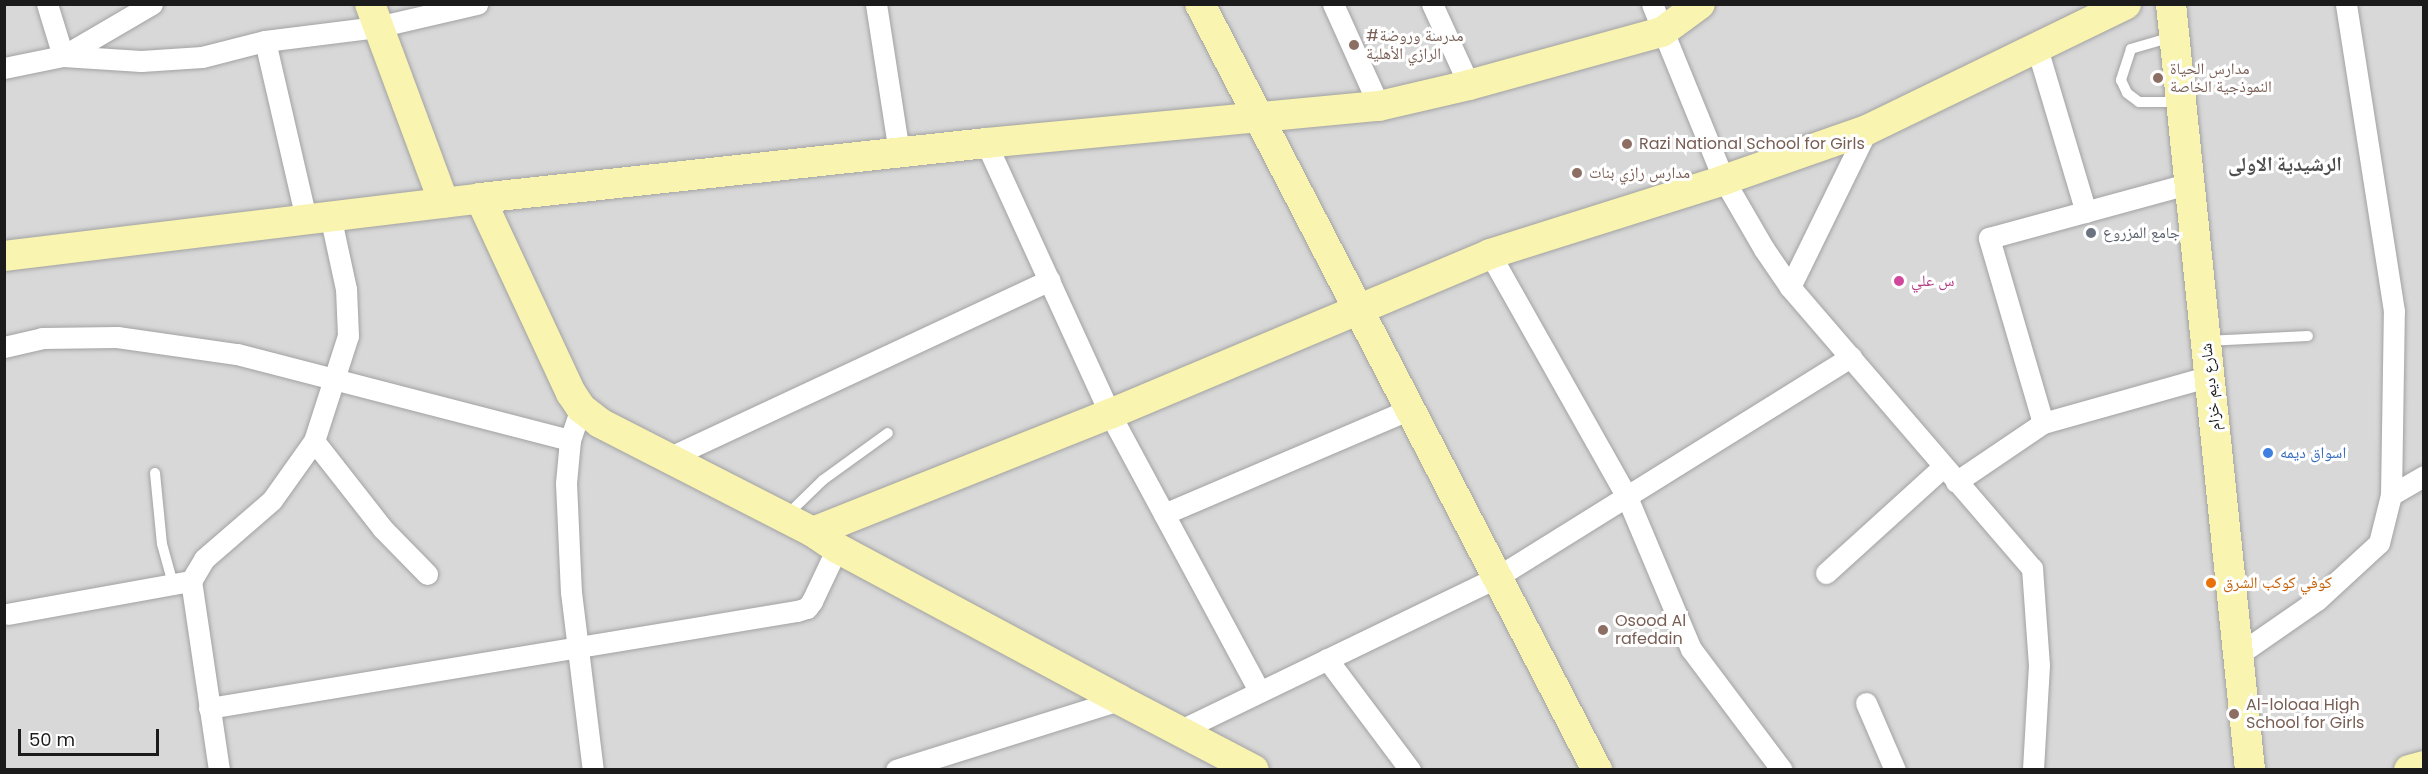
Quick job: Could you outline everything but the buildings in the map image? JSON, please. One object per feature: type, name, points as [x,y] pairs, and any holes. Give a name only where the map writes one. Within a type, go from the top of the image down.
[{"type":"street","points":[[47,4],[63,56]]},
{"type":"street","points":[[63,56],[152,4]]},
{"type":"street","points":[[4,68],[63,56],[141,61],[202,57],[373,16],[477,4]]},
{"type":"street","points":[[876,4],[899,153]]},
{"type":"street","points":[[1200,4],[1597,770]]},
{"type":"street","points":[[1333,4],[1379,106]]},
{"type":"street","points":[[1432,4],[1469,85]]},
{"type":"street","points":[[4,256],[480,198],[986,143],[1379,106],[1469,85],[1700,4]]},
{"type":"street","points":[[813,532],[1110,414],[1490,254],[1724,180],[1867,130],[2126,4]]},
{"type":"street","name":"شارع ديم خزام","points":[[2171,4],[2250,770]]},
{"type":"street","points":[[2239,654],[2317,600],[2379,543],[2391,495],[2394,311],[2346,4]]},
{"type":"street","points":[[373,16],[444,203]]},
{"type":"street","points":[[1657,18],[1724,180],[1790,287],[2032,568],[2039,665],[2033,770]]},
{"type":"street","points":[[8,614],[182,583],[204,559],[272,500],[314,441],[348,336],[346,289],[318,216],[265,41]]},
{"type":"street","points":[[2037,48],[2086,212]]},
{"type":"street","points":[[1790,287],[1867,130]]},
{"type":"street","points":[[986,143],[1110,414],[1259,692]]},
{"type":"street","points":[[2043,423],[1989,238],[2188,184]]},
{"type":"street","points":[[480,198],[581,408],[600,423],[813,532],[837,548],[1120,700],[1181,730],[1243,767]]},
{"type":"street","points":[[1490,254],[1627,497],[1691,649],[1782,770]]},
{"type":"street","points":[[668,458],[1049,280]]},
{"type":"street","points":[[4,347],[42,338],[117,337],[237,354],[334,377],[570,440]]},
{"type":"street","points":[[1181,730],[1497,577],[1851,357]]},
{"type":"street","points":[[1826,573],[1949,474],[2043,423],[2210,376]]},
{"type":"street","points":[[581,408],[570,440],[566,483],[571,592],[593,770]]},
{"type":"street","points":[[1164,514],[1410,409]]},
{"type":"street","points":[[314,441],[383,529],[427,574]]},
{"type":"street","points":[[2391,495],[2424,476]]},
{"type":"street","points":[[209,708],[807,608],[837,548]]},
{"type":"street","points":[[182,583],[209,708],[219,770]]},
{"type":"street","points":[[1327,659],[1410,770]]},
{"type":"street","points":[[896,770],[1120,700]]},
{"type":"street","points":[[1866,703],[1895,770]]},
{"type":"street","points":[[2409,770],[2424,765]]},
{"type":"lane","points":[[2174,36],[2131,49],[2121,80],[2127,93],[2139,102],[2180,102]]},
{"type":"lane","points":[[2206,341],[2308,336]]},
{"type":"lane","points":[[784,517],[823,480],[888,433]]},
{"type":"lane","points":[[155,473],[162,544],[182,583]]},
{"type":"shaded area","points":[[5,5],[2423,5],[2423,769],[5,769]]},
{"type":"place","name":"#مدرسة وروضة الرازي الأهلية","points":[[1354,45]]},
{"type":"place","name":"مدارس الحياة النموذجية الخاصة","points":[[2158,78]]},
{"type":"place","name":"Razi National School for Girls","points":[[1627,144]]},
{"type":"place","name":"مدارس رازي بنات","points":[[1577,173]]},
{"type":"place","name":"جامع المزروع","points":[[2091,233]]},
{"type":"place","name":"س علي","points":[[1899,281]]},
{"type":"place","name":"اسواق ديمه","points":[[2268,453]]},
{"type":"place","name":"كوفي كوكب الشرق","points":[[2211,583]]},
{"type":"place","name":"Osood Al rafedain","points":[[1603,630]]},
{"type":"place","name":"Al-loloaa High School for Girls","points":[[2234,714]]},
{"type":"district","name":"الرشيدية الاولى","points":[[2285,164]]}]
